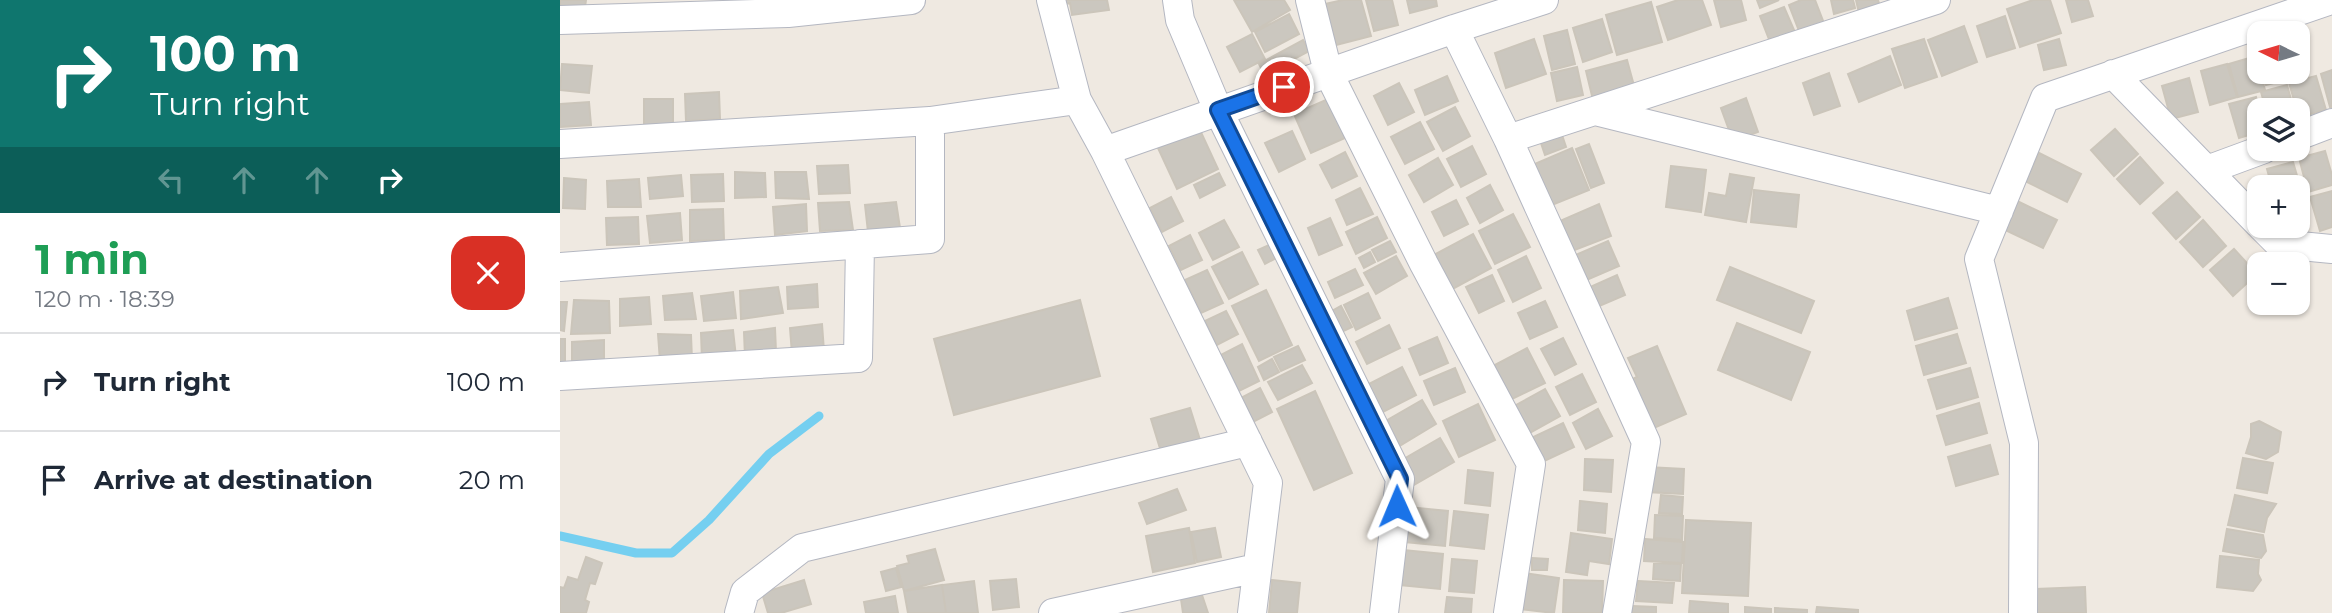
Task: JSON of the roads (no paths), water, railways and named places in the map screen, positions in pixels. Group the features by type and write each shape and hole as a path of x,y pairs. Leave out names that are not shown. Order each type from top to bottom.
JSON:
{"street":[{"path":"560,20 788,13 911,0"},
{"path":"1051,0 1077,100 1105,151 1268,483 1252,613"},
{"path":"1177,0 1180,20 1218,110 1400,479 1384,613"},
{"path":"1310,0 1328,72 1424,264 1531,464 1508,613"},
{"path":"1105,151 1328,72 1544,0"},
{"path":"1508,139 1936,0"},
{"path":"2023,613 2024,443 1979,259 2045,98 2331,0"},
{"path":"1454,29 1508,139 1646,442 1617,613"},
{"path":"2113,74 2247,212"},
{"path":"560,144 930,121 1077,100"},
{"path":"1595,111 1999,211"},
{"path":"560,267 930,239 930,121"},
{"path":"2310,131 2332,123"},
{"path":"2207,170 2247,155"},
{"path":"2273,238 2279,244 2332,248"},
{"path":"560,376 858,358 860,244"},
{"path":"739,613 745,592 802,548 1248,442"},
{"path":"1053,613 1257,568"}],"waterway":[{"path":"560,536 636,553 672,553 709,520 769,454 819,416"}]}
